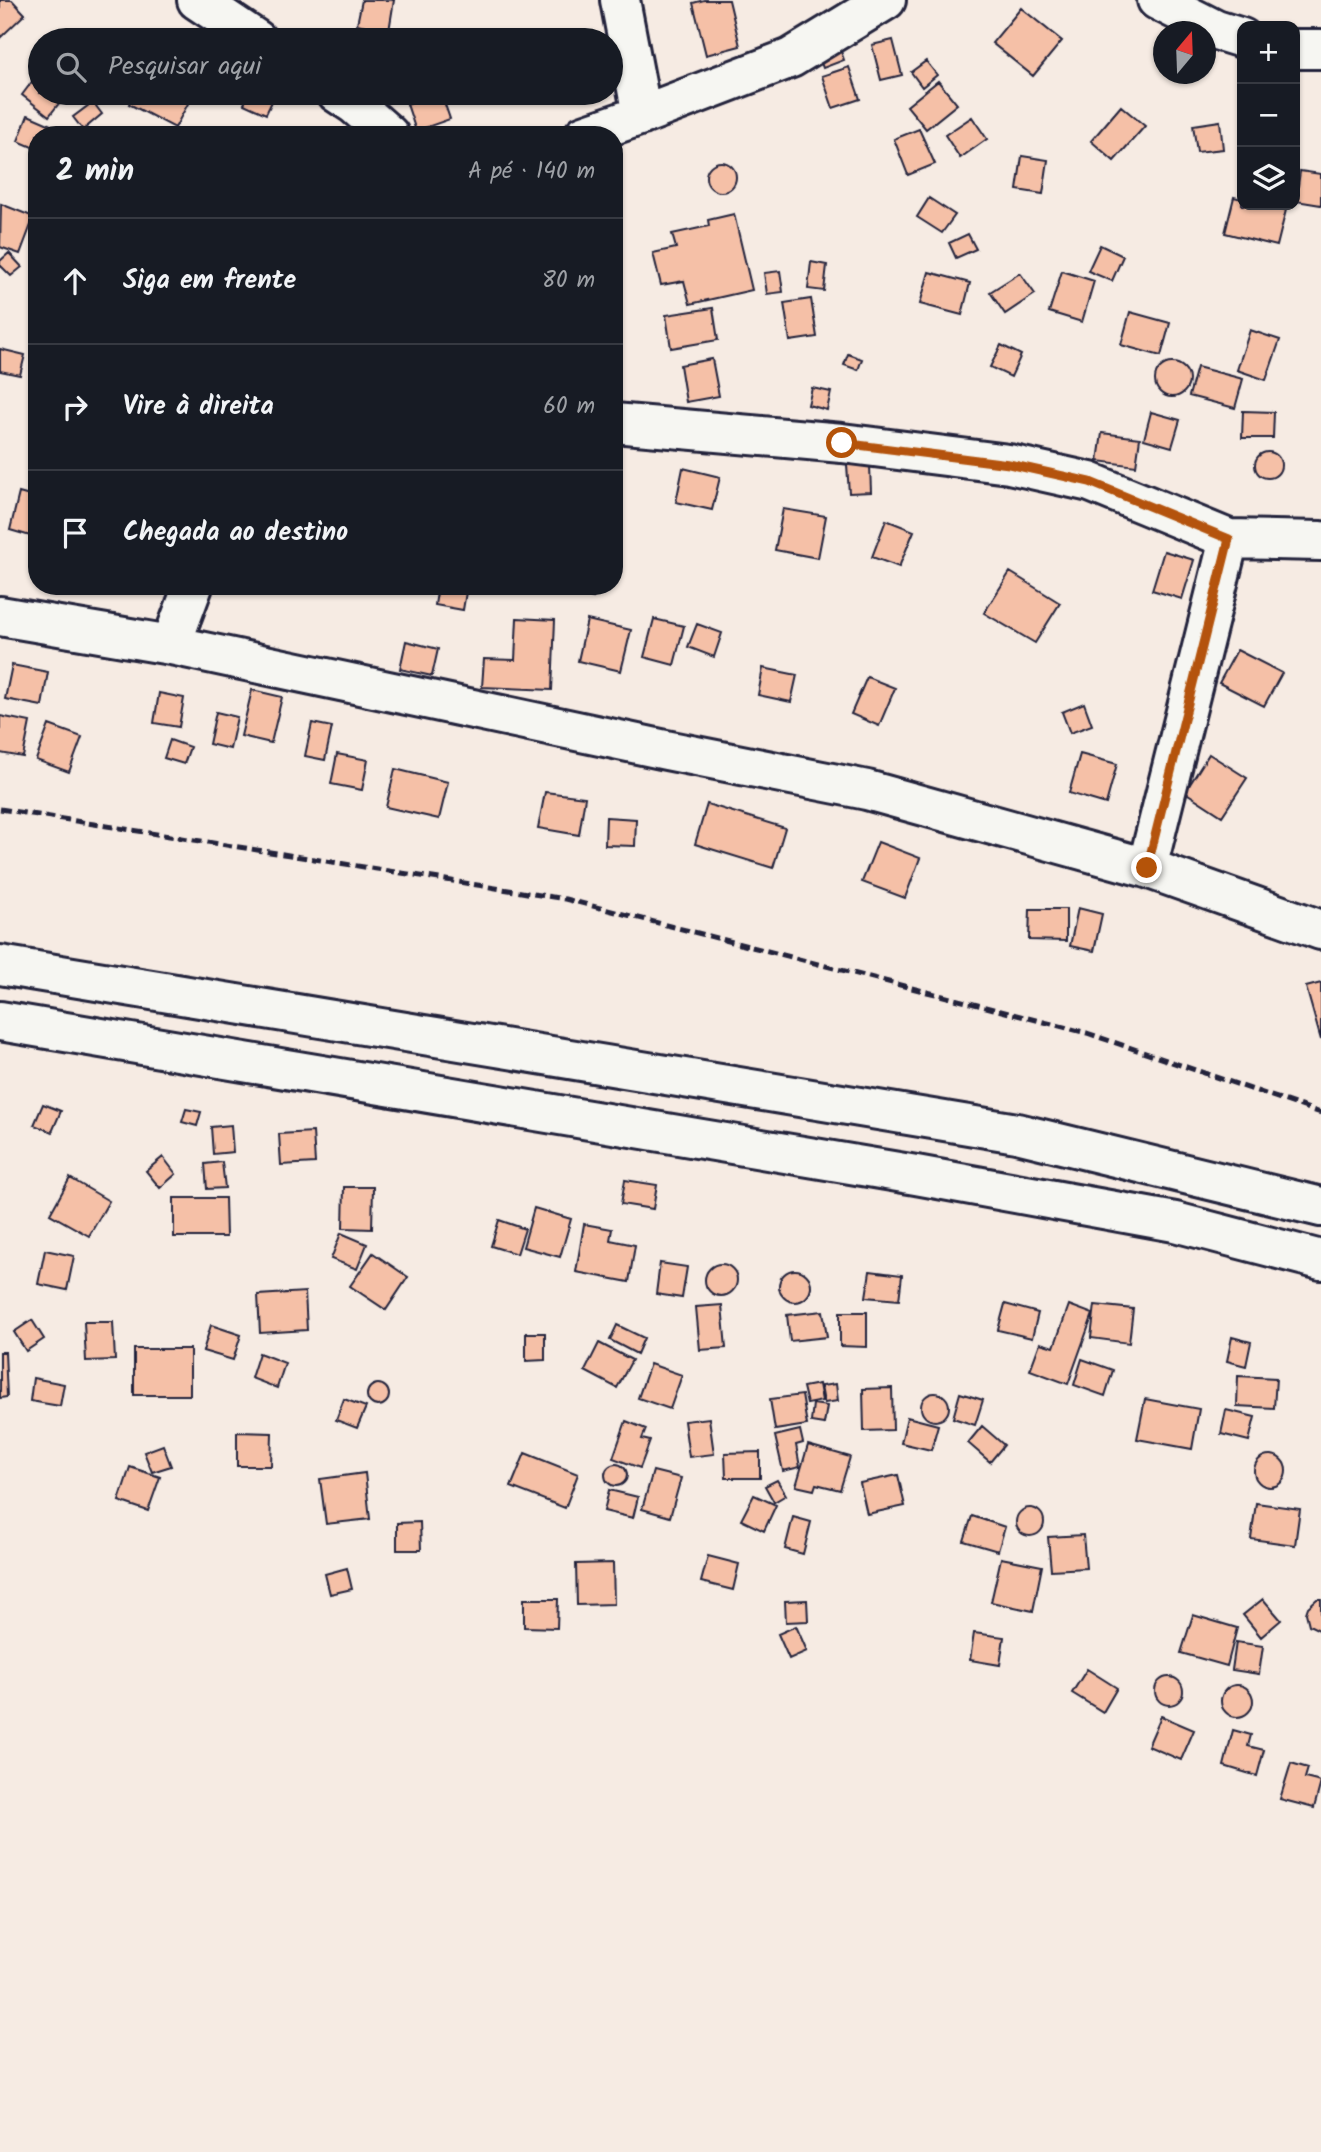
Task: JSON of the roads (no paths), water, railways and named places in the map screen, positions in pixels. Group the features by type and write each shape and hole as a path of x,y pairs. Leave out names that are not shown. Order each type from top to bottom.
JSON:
{"main road":[{"path":"197,0 239,28"},
{"path":"620,0 642,115"},
{"path":"610,126 791,58 886,0"},
{"path":"1157,0 1216,30 1237,36"},
{"path":"1300,49 1321,49"},
{"path":"355,105 379,126"},
{"path":"623,424 842,443 1009,464 1090,482 1229,539 1321,541"},
{"path":"1147,868 1229,539"},
{"path":"170,645 189,595"},
{"path":"0,616 170,645 867,790 1147,868 1321,930"},
{"path":"0,965 1017,1133 1321,1207"},
{"path":"0,1021 943,1180 1175,1222 1321,1259"}],"railway":[{"path":"0,809 565,899 1087,1033 1321,1113"}]}
